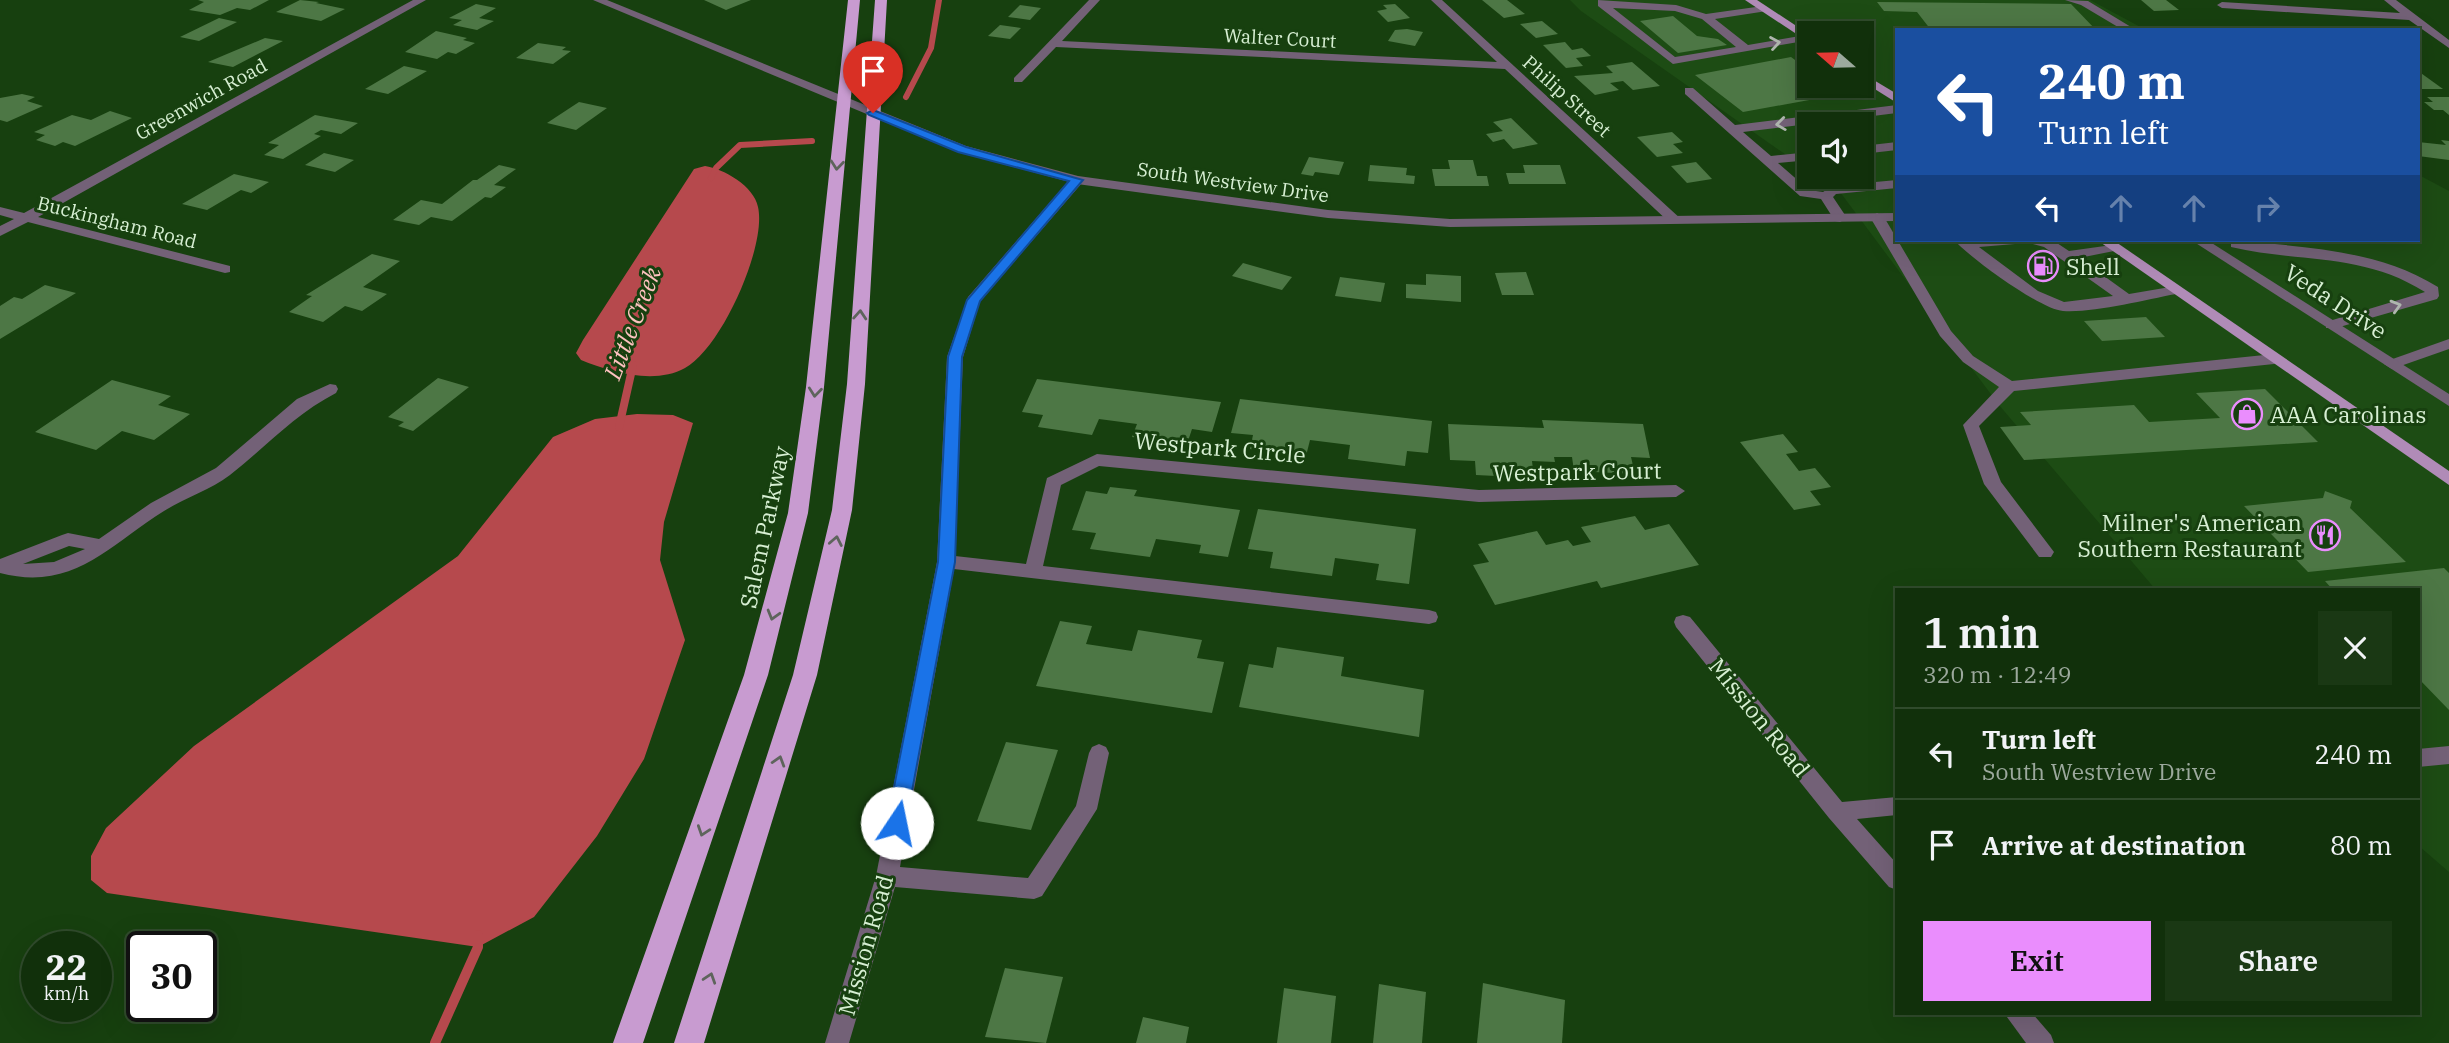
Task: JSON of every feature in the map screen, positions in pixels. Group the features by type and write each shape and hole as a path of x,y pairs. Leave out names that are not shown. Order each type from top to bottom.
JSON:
{"highway":[{"name":"Salem Parkway","path":"628,1043 756,675 798,513 815,387 854,0"},
{"path":"689,1043 805,674 842,510 856,384 881,0"}],"main road":[{"path":"1750,0 1797,32"},
{"path":"1874,84 1895,98"},
{"path":"2109,243 2449,479"}],"street":[{"name":"Greenwich Road","path":"0,232 421,0"},
{"name":"South Westview Drive","path":"598,0 923,134 1014,166 1077,180 1328,214 1450,223 1895,217"},
{"path":"1018,80 1096,0"},
{"name":"Philip Street","path":"1436,0 1675,220"},
{"path":"2070,0 2084,4 2127,28"},
{"path":"2389,0 2409,18 2448,44"},
{"path":"1603,2 1676,8 1706,17 1745,48"},
{"path":"1603,2 1673,61 1797,41"},
{"path":"2221,5 2409,18"},
{"path":"1706,17 1763,9"},
{"name":"Walter Court","path":"1054,44 1505,66"},
{"path":"1689,91 1805,193 1826,196 1840,218"},
{"path":"1735,129 1895,109"},
{"path":"1874,149 1895,146"},
{"path":"1770,160 1797,157"},
{"name":"Mission Road","path":"837,1043 887,876 946,562 955,357 973,300 1077,180"},
{"path":"1826,196 1832,190 1895,184"},
{"name":"Buckingham Road","path":"0,211 225,269"},
{"path":"1877,217 1945,333 1968,359 2009,386 2274,359"},
{"path":"1964,242 2033,294 2062,307 2176,290"},
{"path":"2042,242 2067,256 2126,299"},
{"name":"Veda Drive","path":"2201,242 2449,401"},
{"path":"2235,242 2243,255 2238,265"},
{"path":"2235,242 2371,263 2416,277 2433,290 2432,296 2330,325"},
{"path":"2067,256 2109,243"},
{"path":"2392,364 2449,344"},
{"path":"2009,386 1971,425 1993,484 2045,552"},
{"path":"102,546 68,539 0,566 17,572 64,569 102,546 156,507 222,472 303,403 330,390"},
{"name":"Westpark Circle","path":"1033,572 1053,482 1097,460 1479,496"},
{"name":"Westpark Court","path":"1479,496 1676,491"},
{"path":"946,562 1429,617"},
{"name":"Mission Road","path":"1683,622 1837,812 1895,878"},
{"path":"887,876 1034,888 1086,809 1098,754"},
{"path":"2420,758 2449,755"},
{"path":"1837,812 1895,806"},
{"path":"2017,1015 2042,1043"}],"shaded area":[{"path":"1570,0 2090,0 2142,28 1895,28 1895,242 2420,242 2420,176 2449,191 2449,872 2420,847 2420,588 2154,588 1999,405 1836,189 1874,189 1874,112 1797,112 1797,163 1581,11"}],"water":[{"path":"705,166 729,175 751,192 758,207 759,224 748,270 726,319 713,340 699,357 685,368 660,376 633,375 581,360 576,353 583,340 694,169"},
{"path":"637,414 673,415 693,423 664,522 660,560 685,640 644,759 597,836 534,917 478,947 107,893 91,880 91,856 106,828 194,746 458,556 553,437 595,419"}],"building":[{"path":"198,0 269,0 250,10 237,8 220,15 189,10 204,2"},
{"path":"300,0 345,9 321,21 276,12"},
{"path":"704,0 751,0 726,10"},
{"path":"1482,0 1507,0 1525,14 1504,18"},
{"path":"2141,0 2166,0 2179,10 2154,11"},
{"path":"1877,2 2071,4 2094,28 1929,28 1917,12 1884,11"},
{"path":"476,4 496,8 479,18 494,21 477,30 453,25 462,20 449,18"},
{"path":"1395,4 1410,18 1388,22 1377,11 1387,9 1383,5"},
{"path":"1020,5 1041,8 1030,20 1008,17"},
{"path":"1673,16 1697,36 1718,39 1727,45 1678,53 1640,21"},
{"path":"219,18 237,22 199,41 180,37"},
{"path":"1542,21 1558,34 1536,38 1520,24"},
{"path":"1000,25 1021,28 1010,39 988,36"},
{"path":"1395,30 1423,32 1415,46 1388,41"},
{"path":"436,31 467,38 463,40 475,43 456,54 448,52 437,59 405,52"},
{"path":"265,38 283,41 233,67 208,62"},
{"path":"1565,42 1572,50 1582,48 1591,56 1576,58 1583,66 1566,68 1543,45"},
{"path":"538,43 566,47 562,50 571,51 553,64 516,58"},
{"path":"1791,57 1797,61 1797,98 1820,98 1743,112 1695,75"},
{"path":"1632,62 1660,86 1633,90 1623,81 1610,83 1619,90 1595,95 1574,76 1613,73 1606,66"},
{"path":"404,66 427,71 388,94 365,89"},
{"path":"2420,72 2443,89 2420,89"},
{"path":"22,94 35,97 27,101 43,106 7,122 0,120 0,98"},
{"path":"2427,97 2449,97 2449,115 2443,110 2434,110 2424,102 2433,102"},
{"path":"579,102 607,108 576,130 547,123"},
{"path":"110,111 132,118 75,146 63,142 55,146 36,140 45,135 34,132 72,115 91,120"},
{"path":"315,115 358,123 341,134 321,130 314,134 321,136 283,159 264,155 279,145 268,143"},
{"path":"1511,118 1538,144 1513,149 1504,139 1493,142 1486,134 1503,131 1493,122"},
{"path":"1672,132 1683,142 1673,144 1683,153 1657,157 1637,137"},
{"path":"2441,140 2449,141 2449,160 2420,156 2420,142 2446,145"},
{"path":"324,153 354,160 335,172 305,165"},
{"path":"1309,157 1344,162 1339,175 1315,172 1313,176 1301,174"},
{"path":"1448,160 1473,160 1477,176 1487,176 1489,186 1435,186 1432,169 1450,169"},
{"path":"1696,162 1712,179 1687,183 1671,166"},
{"path":"499,165 516,169 494,185 506,187 491,198 485,197 452,221 431,217 419,225 393,220 421,200 442,204 473,180"},
{"path":"1370,165 1407,168 1406,175 1415,176 1414,184 1368,181"},
{"path":"1523,165 1560,165 1566,184 1509,184 1506,173 1525,173"},
{"path":"234,174 269,182 251,193 241,190 207,210 182,204"},
{"path":"372,254 400,261 363,287 387,294 362,311 345,306 323,322 289,312 312,296 306,295"},
{"path":"1243,263 1292,277 1282,290 1232,276"},
{"path":"1526,272 1534,295 1502,295 1495,273"},
{"path":"1426,274 1461,276 1461,302 1406,298 1406,284 1426,285"},
{"path":"1340,277 1385,283 1381,302 1335,296"},
{"path":"45,285 76,293 0,339 0,306 14,297 22,299"},
{"path":"2146,317 2165,337 2102,341 2084,321"},
{"path":"438,378 469,387 413,431 398,426 404,422 388,417"},
{"path":"1037,379 1221,402 1212,432 1192,429 1187,444 1132,437 1137,424 1099,419 1092,435 1038,427 1043,415 1022,412"},
{"path":"112,380 171,396 158,405 190,414 154,440 122,431 96,450 35,432"},
{"path":"2265,389 2318,442 2024,460 2000,427 2031,425 2020,412 2134,405 2149,422 2220,418 2196,393"},
{"path":"1240,399 1432,421 1428,453 1407,451 1405,466 1348,459 1350,445 1310,440 1306,456 1250,449 1253,435 1231,433"},
{"path":"1542,420 1643,424 1650,458 1631,457 1635,474 1574,471 1572,457 1554,457 1555,462 1532,461 1534,478 1476,475 1475,461 1450,460 1448,424 1544,428"},
{"path":"1783,434 1798,452 1786,454 1799,471 1815,468 1831,487 1810,491 1821,505 1794,510 1740,442"},
{"path":"1110,487 1137,490 1134,496 1240,510 1228,557 1199,553 1201,545 1156,539 1150,557 1090,549 1096,533 1072,530 1086,491 1107,494"},
{"name":"Milner's American Southern Restaurant","path":"2325,491 2352,501 2350,508 2406,562 2308,572 2244,506 2323,498"},
{"path":"1258,509 1416,529 1409,584 1376,580 1379,564 1335,558 1332,576 1270,568 1273,552 1248,549"},
{"path":"1635,516 1645,530 1669,524 1699,565 1601,588 1597,581 1495,605 1473,565 1489,562 1478,544 1537,531 1546,545 1568,540 1573,546 1591,542 1581,527"},
{"path":"2444,568 2449,573 2449,710 2420,680 2420,588 2331,588 2325,581"},
{"path":"1060,621 1092,626 1086,644 1132,651 1138,630 1202,640 1197,658 1224,662 1212,713 1036,686"},
{"path":"1277,647 1344,657 1341,676 1424,690 1419,737 1239,707 1249,664 1273,668"},
{"path":"1006,742 1058,750 1031,830 977,821"},
{"path":"1005,968 1063,977 1046,1043 985,1037"},
{"path":"1483,983 1565,1000 1562,1043 1477,1043"},
{"path":"1379,984 1426,992 1422,1043 1373,1043"},
{"path":"1284,988 1336,996 1331,1043 1277,1043"},
{"path":"1143,1017 1189,1027 1186,1043 1136,1043"}],"waterway":[{"name":"Little Creek","path":"906,97 931,48 939,0"},
{"name":"Little Creek","path":"711,178 716,168 740,145 812,141"},
{"name":"Little Creek","path":"619,427 633,365"},
{"path":"435,1043 478,947 478,935"}],"place":[{"name":"Shell","path":"2043,266"},
{"name":"AAA Carolinas","path":"2247,414"},
{"name":"Milner's American Southern Restaurant","path":"2325,535"}],"route":[{"path":"873,113 962,149 1014,166 1077,180 973,300 955,357 946,562 897,823"}]}
